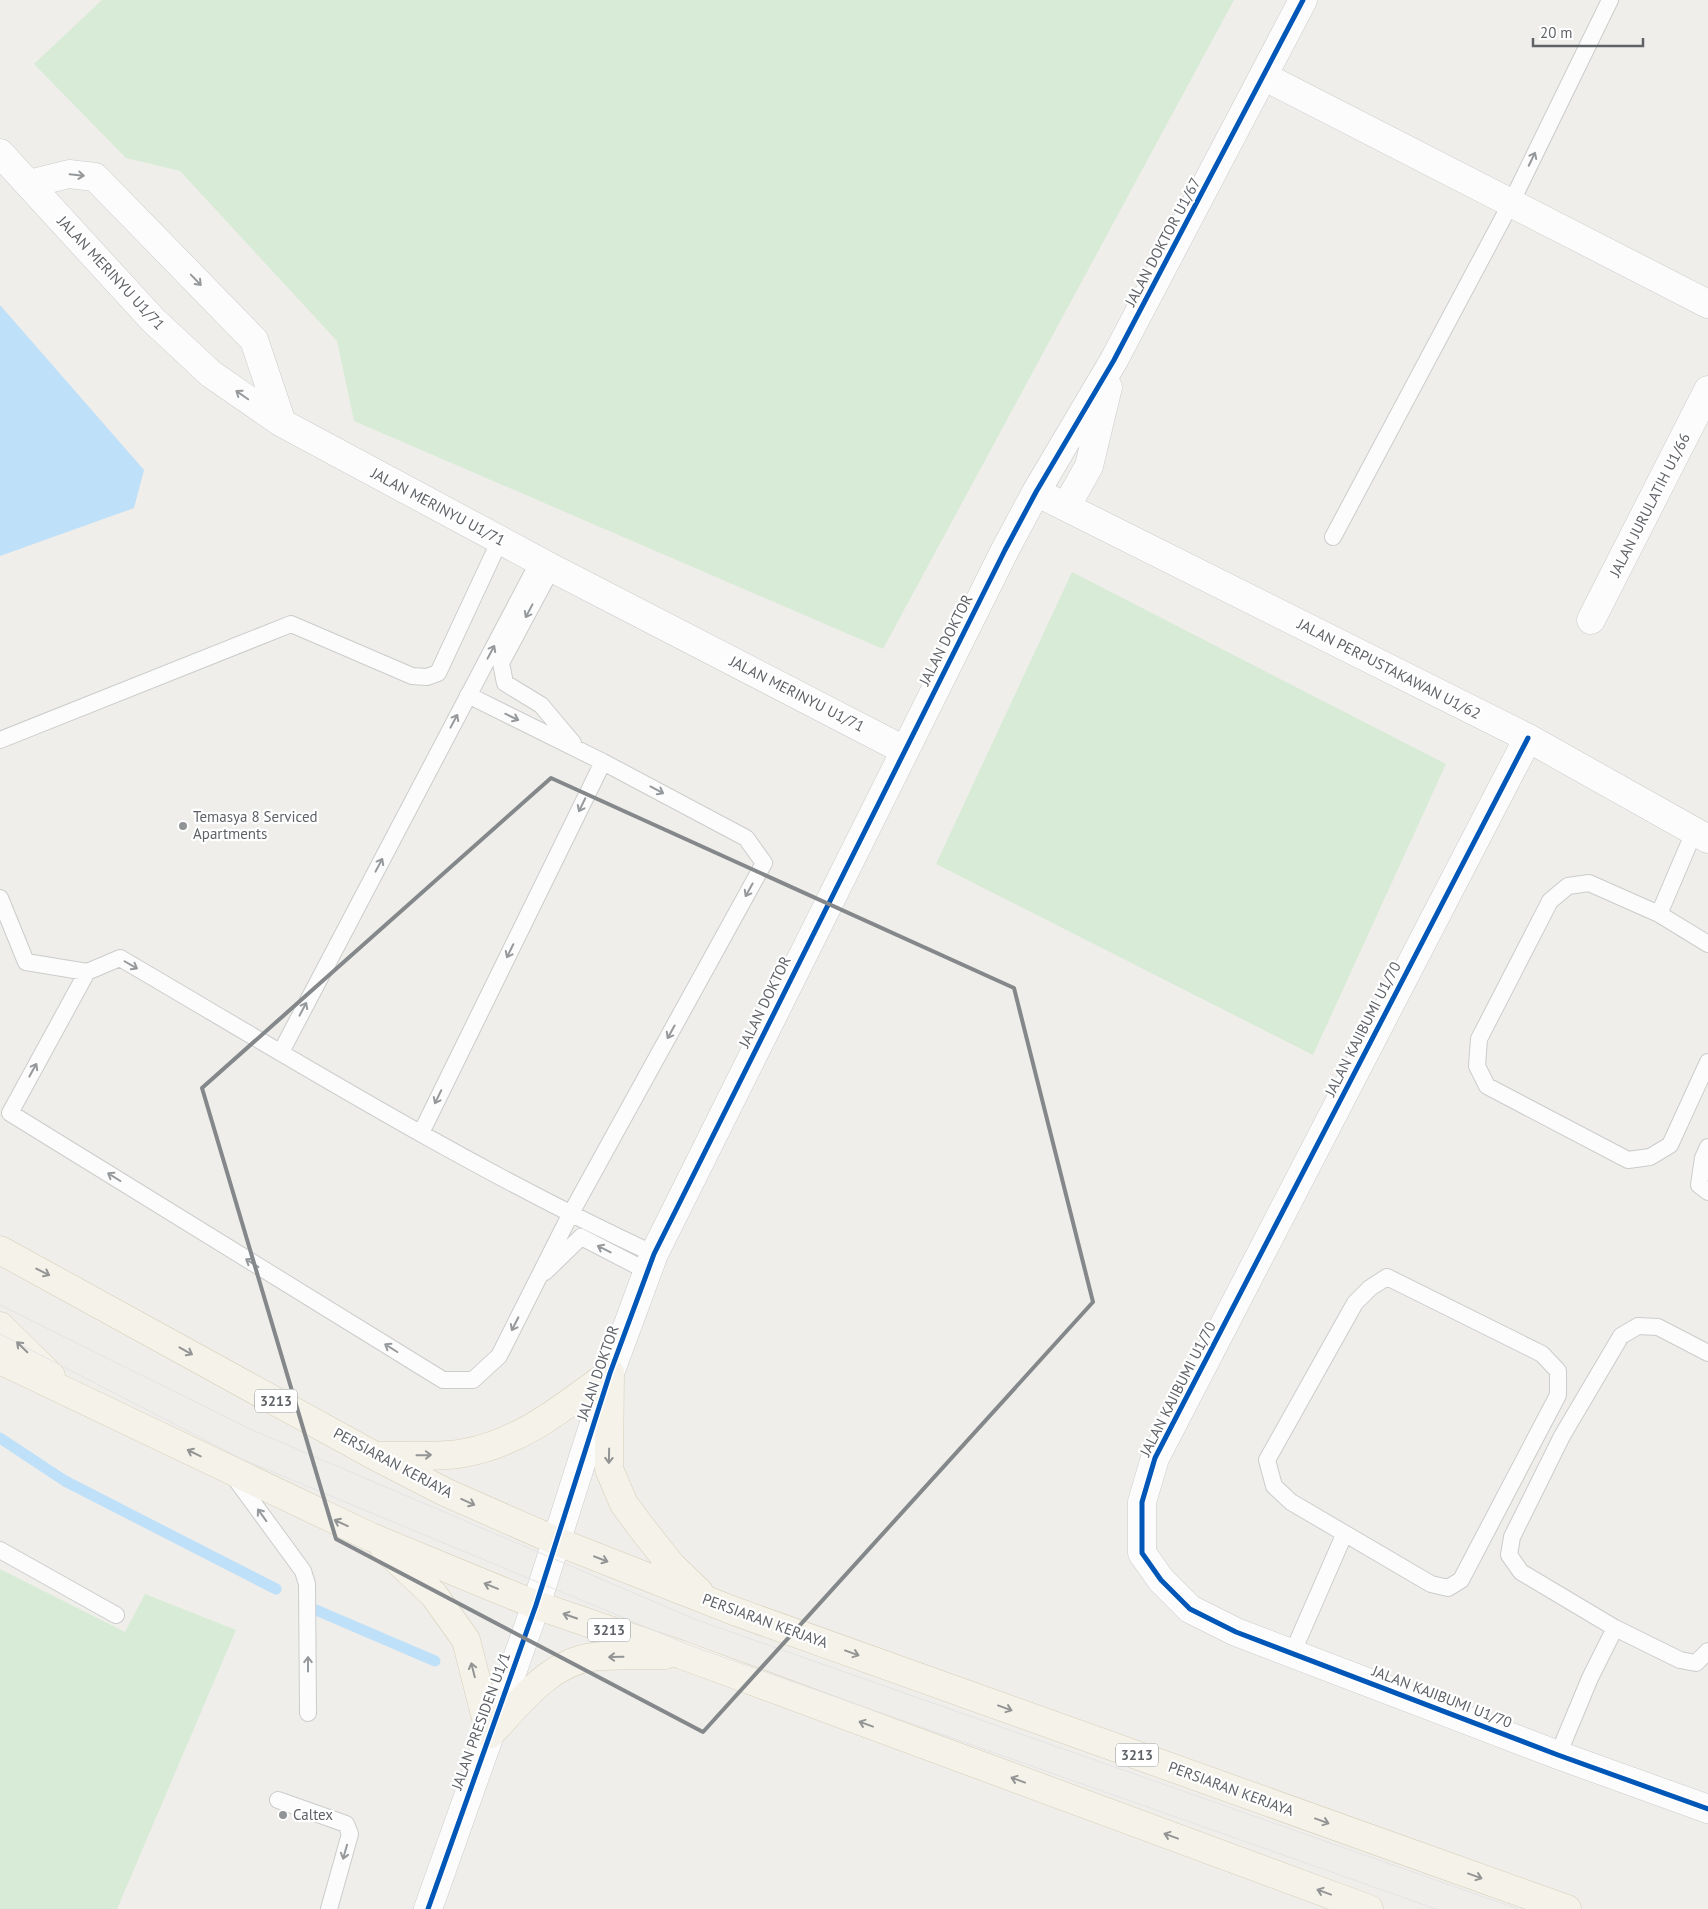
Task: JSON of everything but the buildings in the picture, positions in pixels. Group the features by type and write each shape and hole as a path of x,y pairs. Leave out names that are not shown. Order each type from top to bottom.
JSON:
{"main road":[{"name":"PERSIARAN KERJAYA","path":"0,1250 375,1456 445,1492 556,1541 707,1600 1567,1909"},
{"path":"0,1326 68,1393"},
{"name":"3213","path":"0,1360 371,1537 536,1604 682,1655 1369,1909"},
{"path":"375,1456 463,1454 489,1446 535,1428 610,1373"},
{"path":"610,1373 609,1469 624,1504 641,1527 671,1565 707,1600"},
{"path":"371,1537 434,1596 466,1640 490,1734"},
{"path":"490,1734 539,1683 567,1665 591,1657 682,1655"}],"street":[{"name":"JALAN DOKTOR U1/67","path":"1036,492 1114,360 1265,77 1303,0"},
{"path":"1265,77 1708,304"},
{"name":"JALAN MERINYU U1/71","path":"0,153 153,320 211,374 282,423 545,564 904,750"},
{"path":"29,184 69,174 95,177 254,340 282,423"},
{"name":"JALAN DOKTOR U1/67","path":"1066,507 1089,466 1114,360"},
{"name":"JALAN JURULATIH U1/66","path":"1591,620 1708,390"},
{"path":"1036,492 1066,507"},
{"name":"JALAN DOKTOR","path":"556,1541 610,1373 651,1262 904,750 1036,492"},
{"name":"JALAN PERPUSTAKAWAN U1/62","path":"1066,507 1528,738 1701,835"},
{"name":"JALAN KAJIBUMI U1/70","path":"1528,738 1155,1458 1142,1502 1142,1553 1161,1580 1190,1609 1236,1632 1558,1755 1708,1809"},
{"name":"JALAN PRESIDEN U1/1","path":"428,1909 536,1604 556,1541"}],"lane":[{"path":"1333,537 1511,203 1610,0"},
{"path":"0,740 291,624 412,676 426,677 438,673 500,540"},
{"path":"281,1052 468,695 545,564"},
{"path":"545,564 501,664 505,683 541,705 578,750"},
{"path":"87,972 10,1113 442,1380 473,1380 499,1356 570,1215 764,863 746,838 603,762 468,695"},
{"path":"421,1133 603,762"},
{"path":"1659,914 1701,835"},
{"path":"1708,944 1659,914 1589,883 1568,886 1550,901 1479,1039 1477,1066 1487,1086 1628,1160 1650,1157 1670,1144 1708,1062"},
{"path":"0,898 26,962 87,972 120,958 421,1133 651,1262"},
{"path":"1708,1148 1703,1158 1699,1185 1708,1192"},
{"path":"537,1281 581,1237 651,1262"},
{"path":"1387,1278 1542,1354 1558,1371 1558,1395 1461,1580 1448,1588 1430,1584 1344,1535 1290,1502 1274,1486 1267,1460 1355,1303 1370,1288 1387,1278"},
{"path":"1708,1353 1658,1327 1638,1326 1621,1336 1562,1436 1512,1537 1509,1556 1521,1572 1615,1628 1680,1660 1696,1663 1708,1651"},
{"path":"228,1469 303,1571 307,1584 308,1713"},
{"path":"1292,1654 1344,1535"},
{"path":"0,1550 116,1615"},
{"path":"1558,1755 1590,1678 1615,1628"},
{"path":"278,1800 346,1824 350,1834 329,1909"}],"highlighted area":[{"path":"551,778 1014,988 1093,1302 703,1732 336,1539 202,1088"}],"green space":[{"path":"102,0 1234,0 883,649 354,421 337,341 180,171 126,158 34,64"},
{"path":"1072,572 1446,764 1313,1055 936,864"},
{"path":"0,1569 125,1632 145,1594 236,1630 117,1909 0,1909"}],"water":[{"path":"0,305 144,470 134,508 0,556"}],"waterway":[{"path":"0,1438 65,1481 276,1589"},
{"path":"316,1610 435,1661"}],"tram line":[{"path":"0,1305 250,1429 697,1620 1518,1909"},
{"path":"0,1334 242,1459 689,1645 1436,1909"}],"cycle path":[{"path":"428,1909 536,1605 610,1373 654,1254 1005,550 1036,492 1114,360 1303,0"},
{"path":"1528,738 1155,1458 1142,1502 1142,1553 1161,1580 1190,1609 1236,1632 1558,1755 1708,1809"}],"place":[{"name":"Temasya 8 Serviced Apartments","path":"183,826"},
{"name":"Caltex","path":"283,1815"}]}
